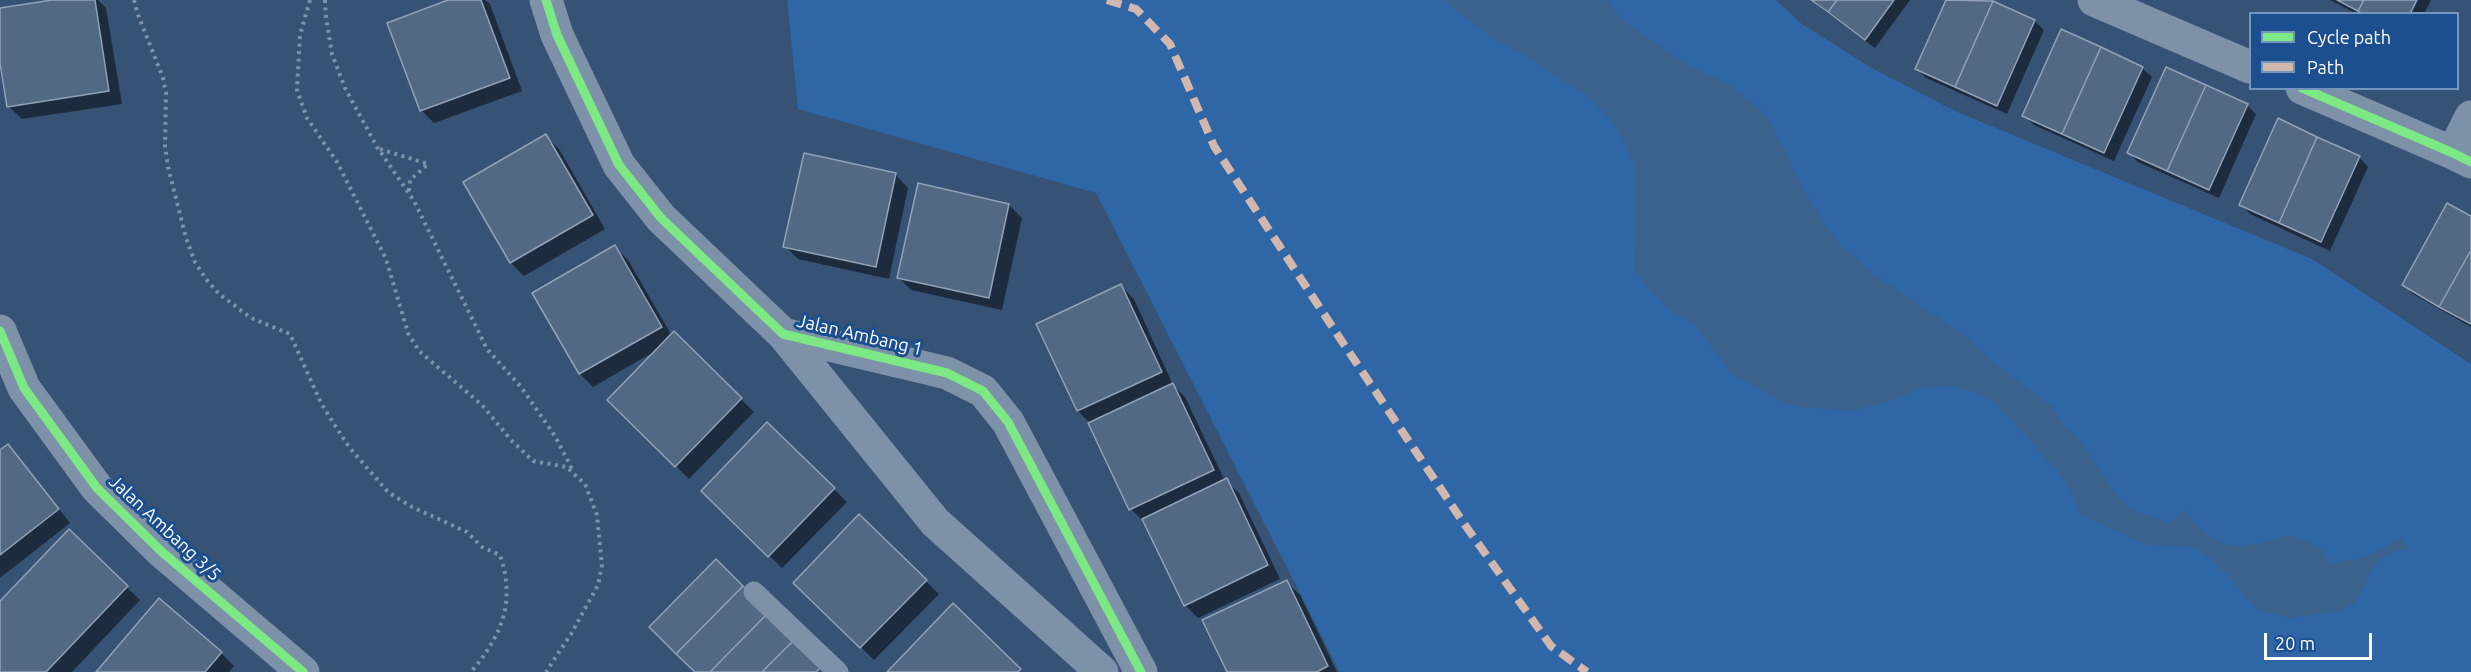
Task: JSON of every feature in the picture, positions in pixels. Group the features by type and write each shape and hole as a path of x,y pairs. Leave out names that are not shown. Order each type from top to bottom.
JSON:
{"street":[{"name":"Jalan Ambang 1","path":"546,0 557,35 619,165 662,218 783,334 935,522 1102,672"},
{"path":"2094,0 2249,67"},
{"path":"2307,90 2462,158 2471,117"},
{"name":"Jalan Ambang 3/5","path":"0,331 12,394 97,488 162,552 303,672"},
{"name":"Jalan Ambang 1","path":"783,334 947,373 983,391 1008,422 1141,672"}],"lane":[{"path":"754,592 838,672"}],"path":[{"path":"134,0 163,78 166,93 165,146 171,183 186,238 195,262 206,279 219,294 250,318 290,334 330,417 349,447 388,492 412,507 467,532 482,547 500,555 506,572 508,597 500,626 488,650 471,672"},
{"path":"310,0 300,35 297,90 307,118 347,180 386,259 406,325 419,351 482,405 511,440 533,461 567,467 585,484 597,515 602,565 598,585 546,672"},
{"path":"325,0 332,54 345,88 379,149 409,192 487,349 521,387 555,436 575,475"},
{"path":"379,149 428,164 410,180 409,192"}],"shaded area":[{"path":"787,0 1776,0 1802,24 1870,67 1955,111 2312,259 2471,364 2471,672 1340,672 1096,193 798,109"},
{"path":"1446,0 1607,0 1622,20 1692,68 1725,82 1755,105 1770,121 1804,190 1826,226 1843,248 1876,276 1965,336 1996,365 2049,404 2065,426 2079,439 2117,495 2130,509 2171,524 2184,510 2210,536 2222,543 2234,546 2289,535 2320,547 2331,564 2369,555 2402,536 2408,550 2396,551 2379,559 2355,603 2340,611 2289,618 2256,609 2233,581 2195,547 2147,545 2082,515 2064,479 2012,420 1992,401 1973,392 1952,386 1921,388 1882,404 1849,411 1801,407 1781,402 1730,372 1695,325 1672,311 1643,283 1635,271 1636,167 1614,123 1588,96 1488,35 1456,11"}],"building":[{"path":"52,0 95,0 109,91 7,107 0,63 0,8"},
{"path":"448,0 481,0 510,78 420,111 387,23"},
{"path":"1811,0 1837,0 1828,12"},
{"path":"1837,0 1894,0 1865,40 1828,12"},
{"path":"1946,0 1993,1 1955,87 1915,69"},
{"path":"2337,0 2364,0 2358,11"},
{"path":"2364,0 2417,0 2411,12 2358,11"},
{"path":"1993,1 2035,20 1997,106 1955,87"},
{"path":"2061,29 2101,47 2062,134 2022,116"},
{"path":"2101,47 2143,67 2104,153 2062,134"},
{"path":"2166,67 2206,85 2167,171 2127,153"},
{"path":"2206,85 2248,104 2209,190 2167,171"},
{"path":"2278,118 2317,137 2279,223 2239,205"},
{"path":"546,134 593,215 510,263 463,182"},
{"path":"2317,137 2360,156 2321,242 2279,223"},
{"path":"804,153 896,173 876,267 783,247"},
{"path":"918,183 1009,204 989,298 897,278"},
{"path":"2447,203 2471,216 2471,250 2439,307 2402,285"},
{"path":"615,245 662,327 579,374 532,293"},
{"path":"2471,250 2471,324 2439,307"},
{"path":"1121,284 1162,372 1077,411 1036,324"},
{"path":"674,331 742,398 675,467 607,400"},
{"path":"1173,383 1214,470 1129,510 1088,423"},
{"path":"767,422 835,488 768,557 701,491"},
{"path":"8,444 59,509 0,555 0,450"},
{"path":"1227,478 1268,565 1184,606 1142,519"},
{"path":"859,514 927,580 860,648 793,583"},
{"path":"69,529 128,586 46,672 0,672 0,601"},
{"path":"716,559 743,586 676,654 649,627"},
{"path":"1287,580 1328,666 1317,672 1227,672 1202,620"},
{"path":"743,586 770,611 710,672 695,672 676,654"},
{"path":"159,598 222,652 205,672 96,672"},
{"path":"953,603 1021,669 1018,672 887,672"},
{"path":"770,611 796,638 762,672 710,672"},
{"path":"796,638 823,665 816,672 762,672"}],"marked path":[{"path":"1107,0 1136,9 1170,44 1214,146 1337,334 1465,525 1551,646 1587,672"}],"cycle path":[{"path":"546,0 557,35 619,165 661,218 783,334 947,373 983,391 1008,422 1141,672"},
{"path":"2307,90 2471,162"},
{"path":"0,331 24,388 97,488 162,552 303,672"}]}
